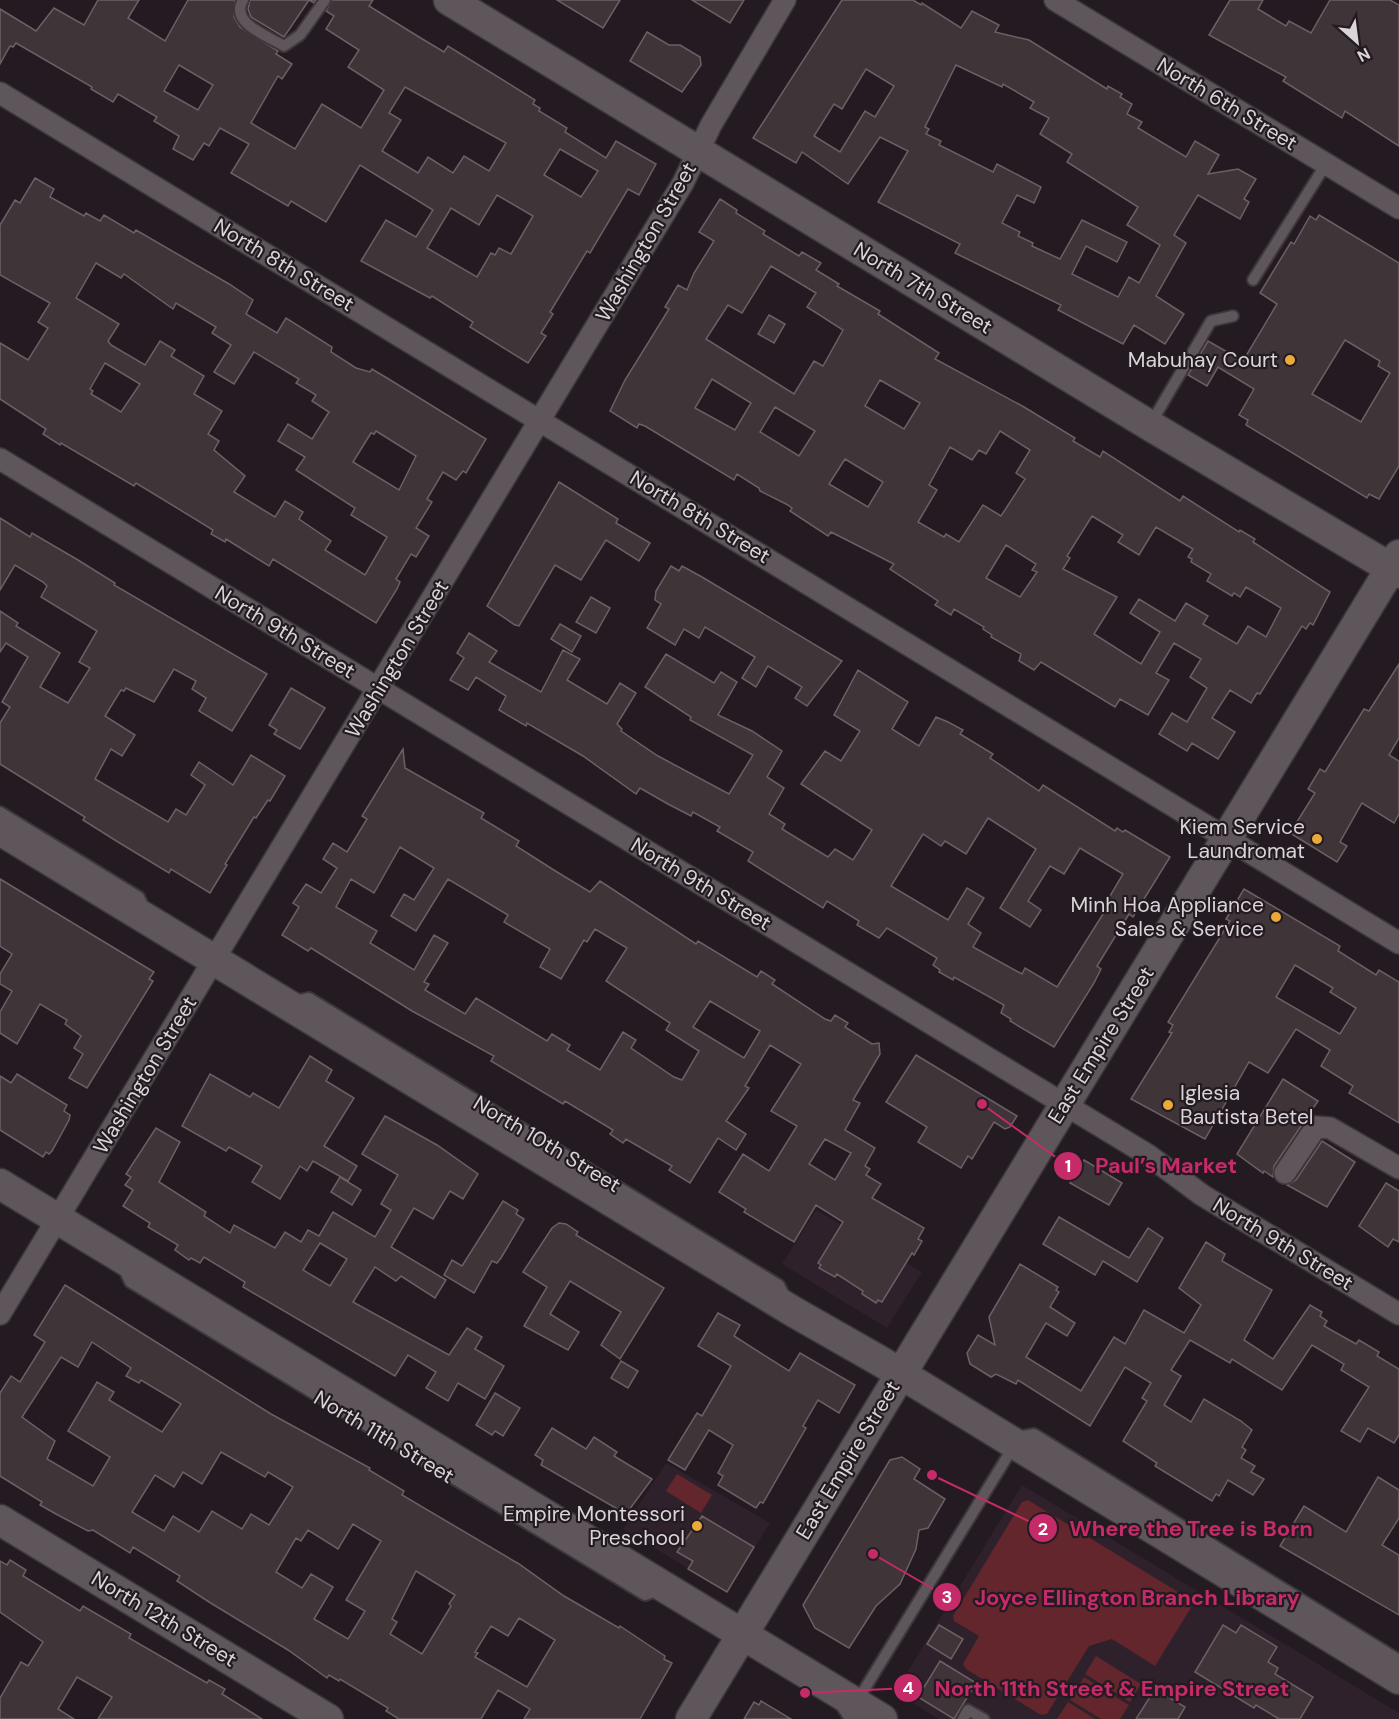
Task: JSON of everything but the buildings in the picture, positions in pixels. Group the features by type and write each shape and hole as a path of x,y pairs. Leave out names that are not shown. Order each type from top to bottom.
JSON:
{"street":[{"name":"North 7th Street","path":"449,0 1149,425 1397,565"},
{"name":"Washington Street","path":"0,1314 541,421 683,183 698,152 785,0"},
{"name":"North 6th Street","path":"1055,0 1399,208"},
{"name":"North 8th Street","path":"0,93 1399,943"},
{"name":"North 9th Street","path":"0,459 1064,1103 1148,1155 1202,1195 1399,1314"},
{"name":"East Empire Street","path":"691,1719 1064,1103 1397,565"},
{"name":"North 10th Street","path":"0,830 1399,1679"},
{"path":"1285,1173 1316,1127 1330,1128 1399,1168"},
{"name":"North 11th Street","path":"0,1184 743,1634 846,1704 882,1719"},
{"name":"North 12th Street","path":"0,1520 328,1719"}],"lane":[{"path":"243,0 240,6 240,16 245,23 284,46 300,35 325,0"},
{"path":"1253,280 1326,164"},
{"path":"1149,425 1210,321 1233,316"},
{"path":"0,812 139,897 150,921"},
{"path":"846,1704 1015,1444 1023,1436 1034,1434 1399,1660"},
{"path":"963,1719 968,1710 984,1719"}],"shaded area":[{"path":"816,1210 922,1272 887,1328 782,1264"},
{"name":"Empire Montessori Preschool","path":"666,1463 770,1523 727,1592 623,1529"},
{"path":"677,1474 712,1495 701,1513 666,1491"},
{"path":"1022,1485 1399,1713 1399,1719 938,1719 895,1692"},
{"path":"1028,1500 1191,1600 1192,1606 1155,1666 1112,1639 1089,1646 1047,1714 1041,1715 966,1669 963,1664 979,1636 954,1621 953,1616 1022,1502"},
{"path":"1096,1656 1141,1684 1130,1702 1085,1674"},
{"path":"1084,1677 1129,1705 1120,1719 1101,1719 1070,1700"},
{"path":"1068,1702 1095,1719 1057,1719"}],"place":[{"name":"Mabuhay Court","path":"1290,360"},
{"name":"Kiem Service Laundromat","path":"1317,839"},
{"name":"Minh Hoa Appliance Sales & Service","path":"1276,917"},
{"name":"Paul’s Market","path":"982,1104"},
{"name":"Iglesia Bautista Betel","path":"1168,1105"},
{"name":"Where the Tree is Born","path":"932,1475"},
{"name":"Empire Montessori Preschool","path":"697,1526"},
{"name":"Joyce Ellington Branch Library","path":"873,1554"},
{"name":"North 11th Street & Empire Street","path":"805,1693"}]}
